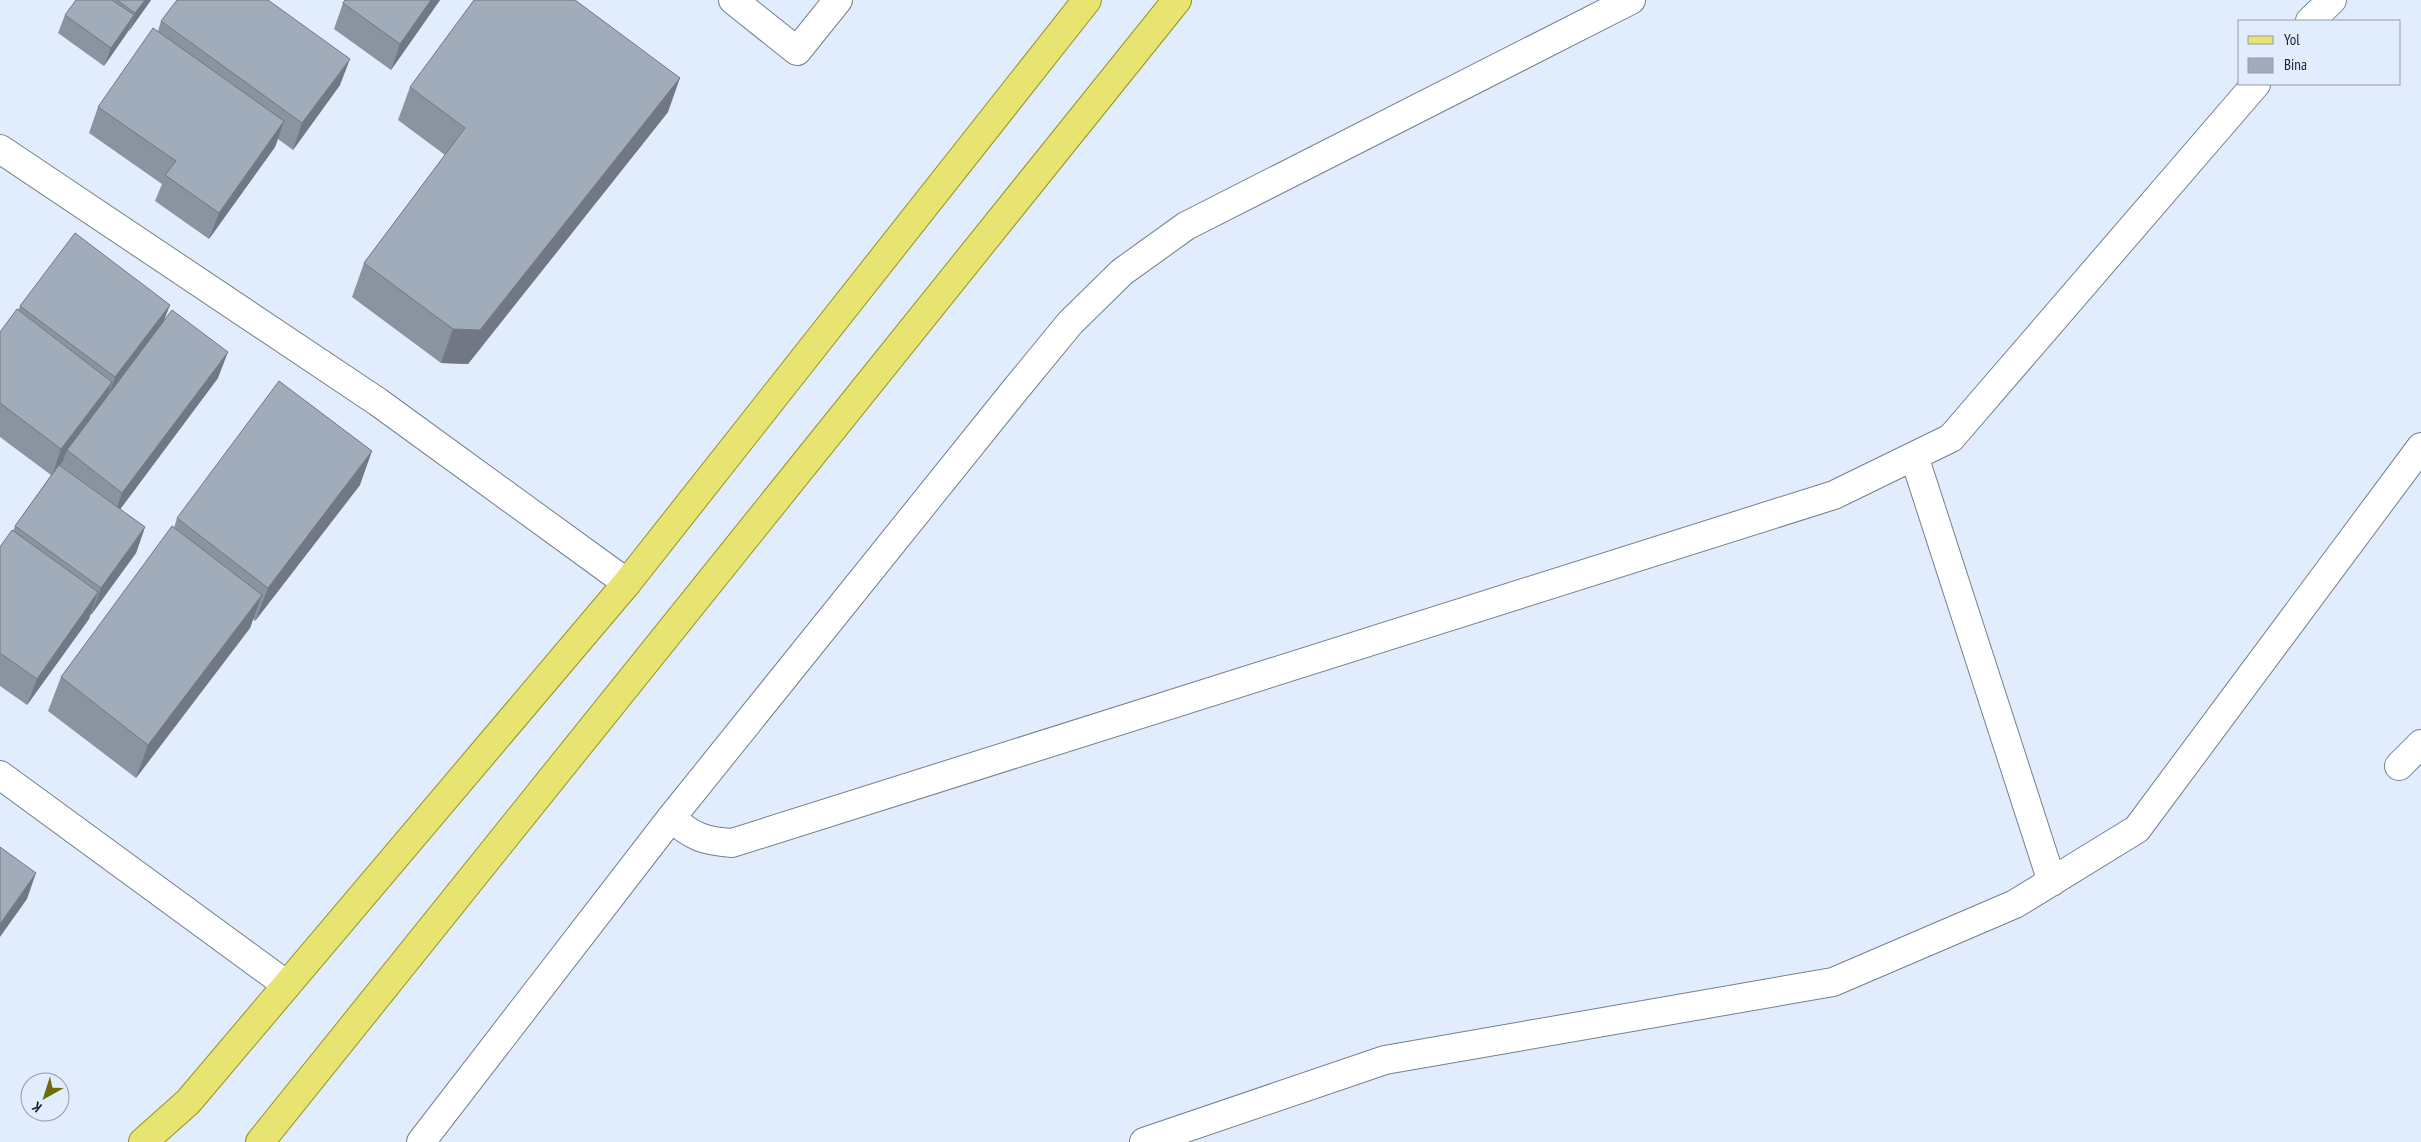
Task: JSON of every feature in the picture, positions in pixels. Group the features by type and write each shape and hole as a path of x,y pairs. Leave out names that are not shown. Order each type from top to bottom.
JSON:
{"main road":[{"path":"142,1142 188,1102 627,582 1087,0"},
{"path":"260,1142 1177,0"}],"street":[{"path":"733,0 797,51 838,0"},
{"path":"421,1142 671,818 1070,323 1122,272 1186,226 1631,0"},
{"path":"2311,20 2332,0"},
{"path":"671,818 688,832 708,841 732,842 1834,495 1951,438 2255,85"},
{"path":"0,149 378,402 627,582"},
{"path":"1144,1142 1384,1060 1833,982 2015,904 2137,829 2421,447"},
{"path":"1914,456 2052,882"},
{"path":"2399,766 2421,744"},
{"path":"0,775 286,985"}],"building":[{"path":"76,0 112,0 134,15 111,48 65,15"},
{"path":"117,0 145,0 135,13"},
{"path":"177,0 268,0 350,59 302,123 161,21"},
{"path":"345,0 431,0 400,44 343,3"},
{"path":"474,0 575,0 680,78 480,330 453,329 364,263 465,128 410,87"},
{"path":"153,28 284,121 219,213 165,175 176,161 98,107"},
{"path":"75,233 170,305 115,377 20,306"},
{"path":"17,309 112,382 61,449 0,403 0,332"},
{"path":"172,310 228,352 122,493 67,450"},
{"path":"279,381 372,451 268,588 177,518"},
{"path":"59,465 145,527 101,588 15,526"},
{"path":"172,526 262,595 148,745 61,677"},
{"path":"12,530 98,592 37,679 0,653 0,547"},
{"path":"0,847 36,873 0,924"}]}
